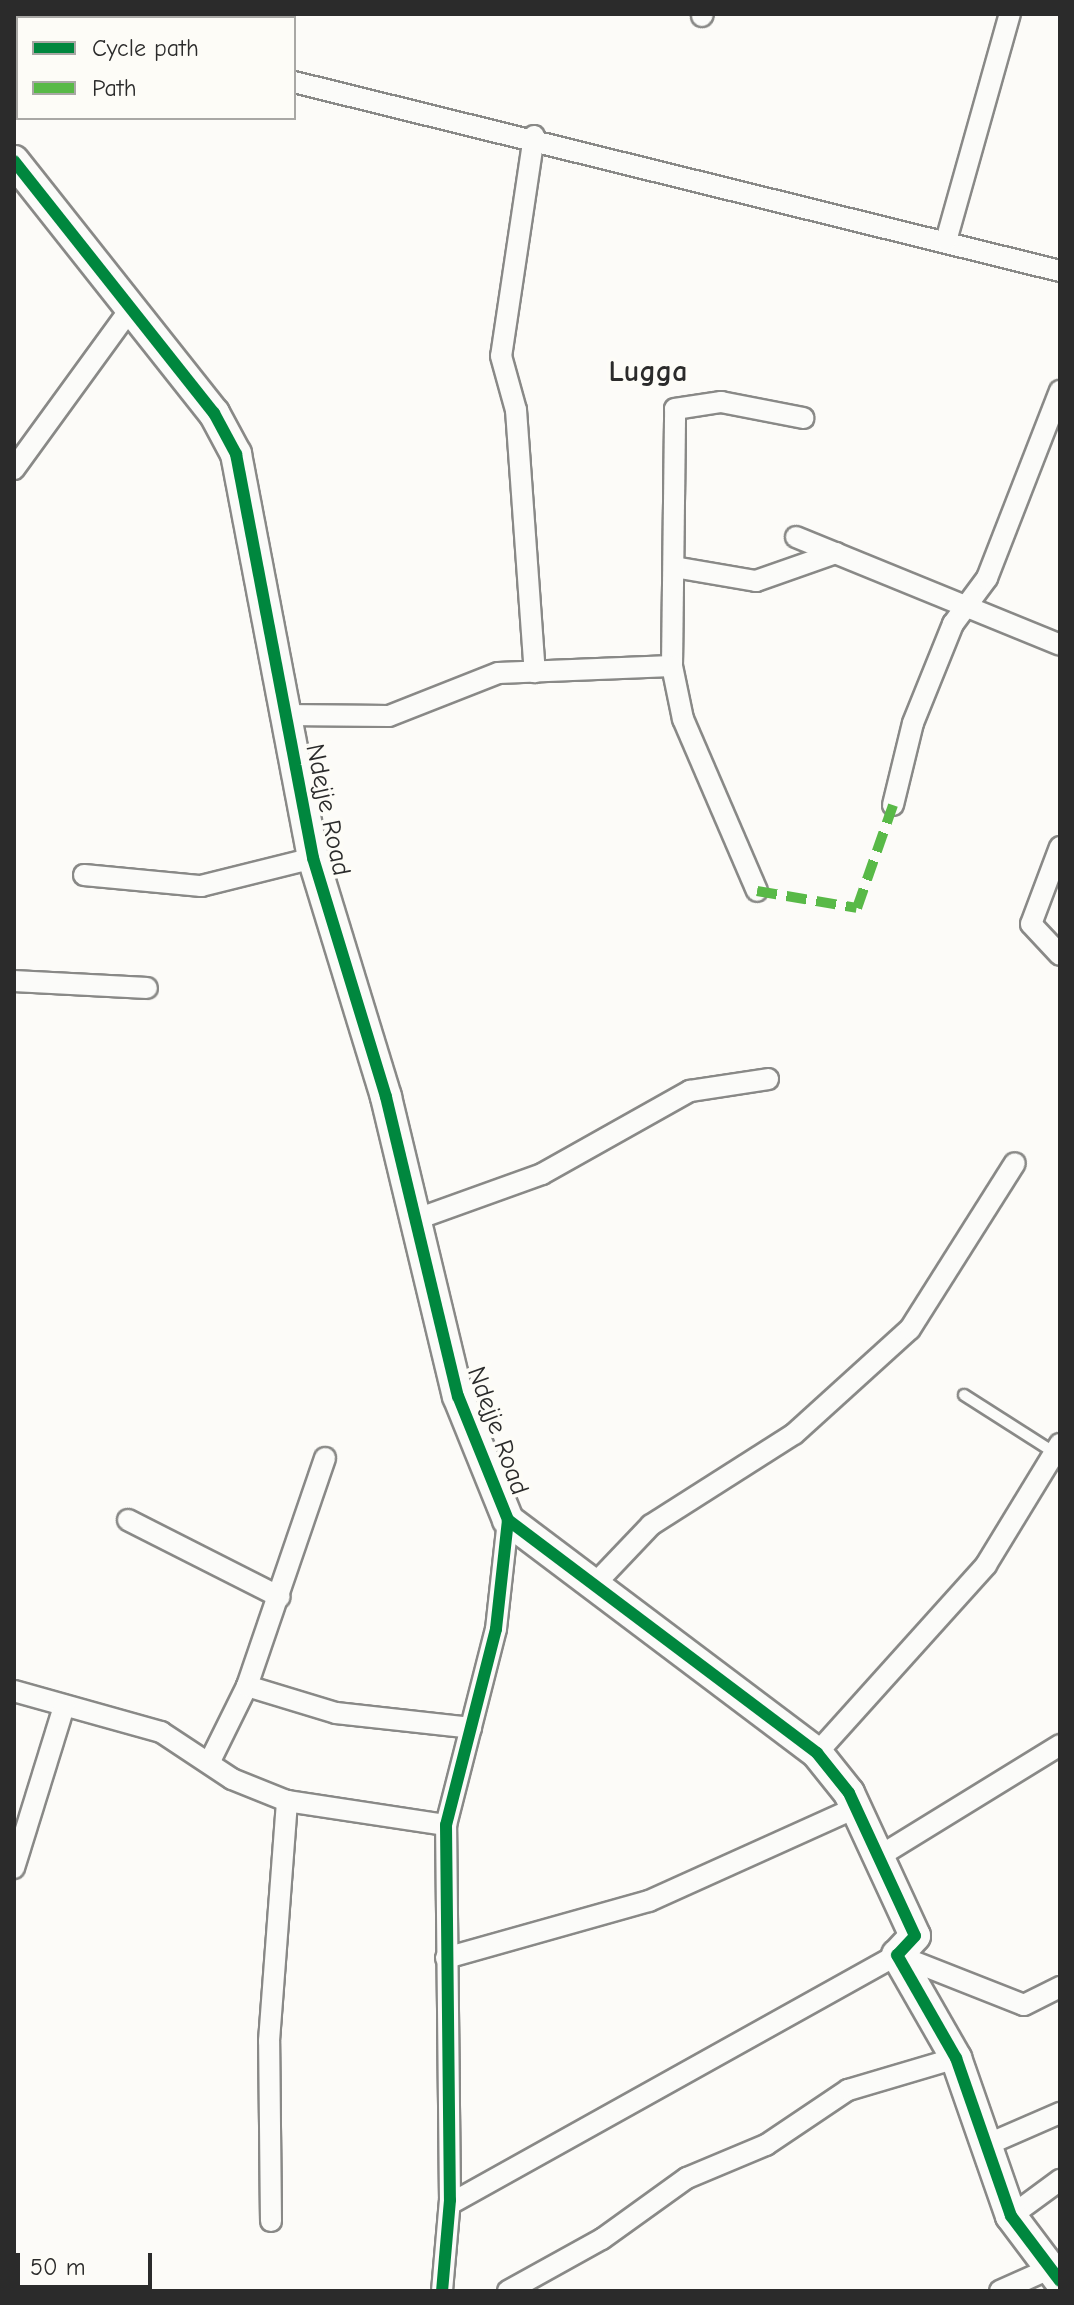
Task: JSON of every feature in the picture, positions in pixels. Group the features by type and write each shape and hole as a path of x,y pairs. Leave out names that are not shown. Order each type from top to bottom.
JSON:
{"street":[{"path":"946,241 1010,14"},
{"path":"296,82 534,136 1060,271"},
{"path":"534,136 501,356 516,410 535,672"},
{"name":"Ndejje Road","path":"14,161 214,413 236,454 313,858 417,1219 458,1396 508,1520"},
{"path":"14,469 131,308"},
{"path":"893,805 913,723 953,624 970,608 1024,492 1060,391"},
{"path":"757,891 683,719 672,666 675,409 721,402 803,418"},
{"path":"796,537 1060,645"},
{"path":"674,567 756,581 836,553"},
{"path":"284,715 389,716 491,674 672,666"},
{"path":"1060,847 1031,924 1060,955"},
{"path":"84,875 201,886 313,858"},
{"path":"14,981 147,988"},
{"path":"417,1219 542,1174 690,1091 768,1079"},
{"path":"593,1586 651,1525 794,1434 910,1329 1015,1163"},
{"path":"817,1753 986,1565 1057,1448"},
{"path":"209,1763 247,1686 280,1597 325,1458"},
{"path":"128,1520 280,1597"},
{"path":"450,2204 897,1955 915,1936 883,1854 857,1807 817,1753 508,1520"},
{"path":"442,2291 450,2204 446,1825 506,1577 508,1520"},
{"path":"247,1686 336,1713 471,1728"},
{"path":"14,1691 161,1732 209,1763 287,1801 446,1825"},
{"path":"14,1868 64,1706"},
{"path":"883,1854 1060,1745"},
{"path":"271,2221 269,2041 287,1801"},
{"path":"446,1958 649,1901 857,1807"},
{"path":"897,1955 1024,2005 1060,1987"},
{"path":"897,1955 956,2058 984,2146 1011,2216 1053,2275 1000,2291"},
{"path":"508,2291 602,2239 687,2178 766,2145 848,2090 956,2058"},
{"path":"984,2146 1060,2113"},
{"path":"1011,2216 1060,2180"}],"lane":[{"path":"964,1395 1057,1448"}],"marked path":[{"path":"757,891 857,908 893,805"}],"cycle path":[{"path":"14,161 214,413 236,454 313,858 386,1097 458,1396 508,1520 496,1629 446,1825 450,2200 442,2291"},
{"path":"508,1520 817,1753 849,1793 915,1936 897,1955 956,2058 1011,2216 1060,2281"}],"district":[{"name":"Lugga","path":"648,372"}]}
